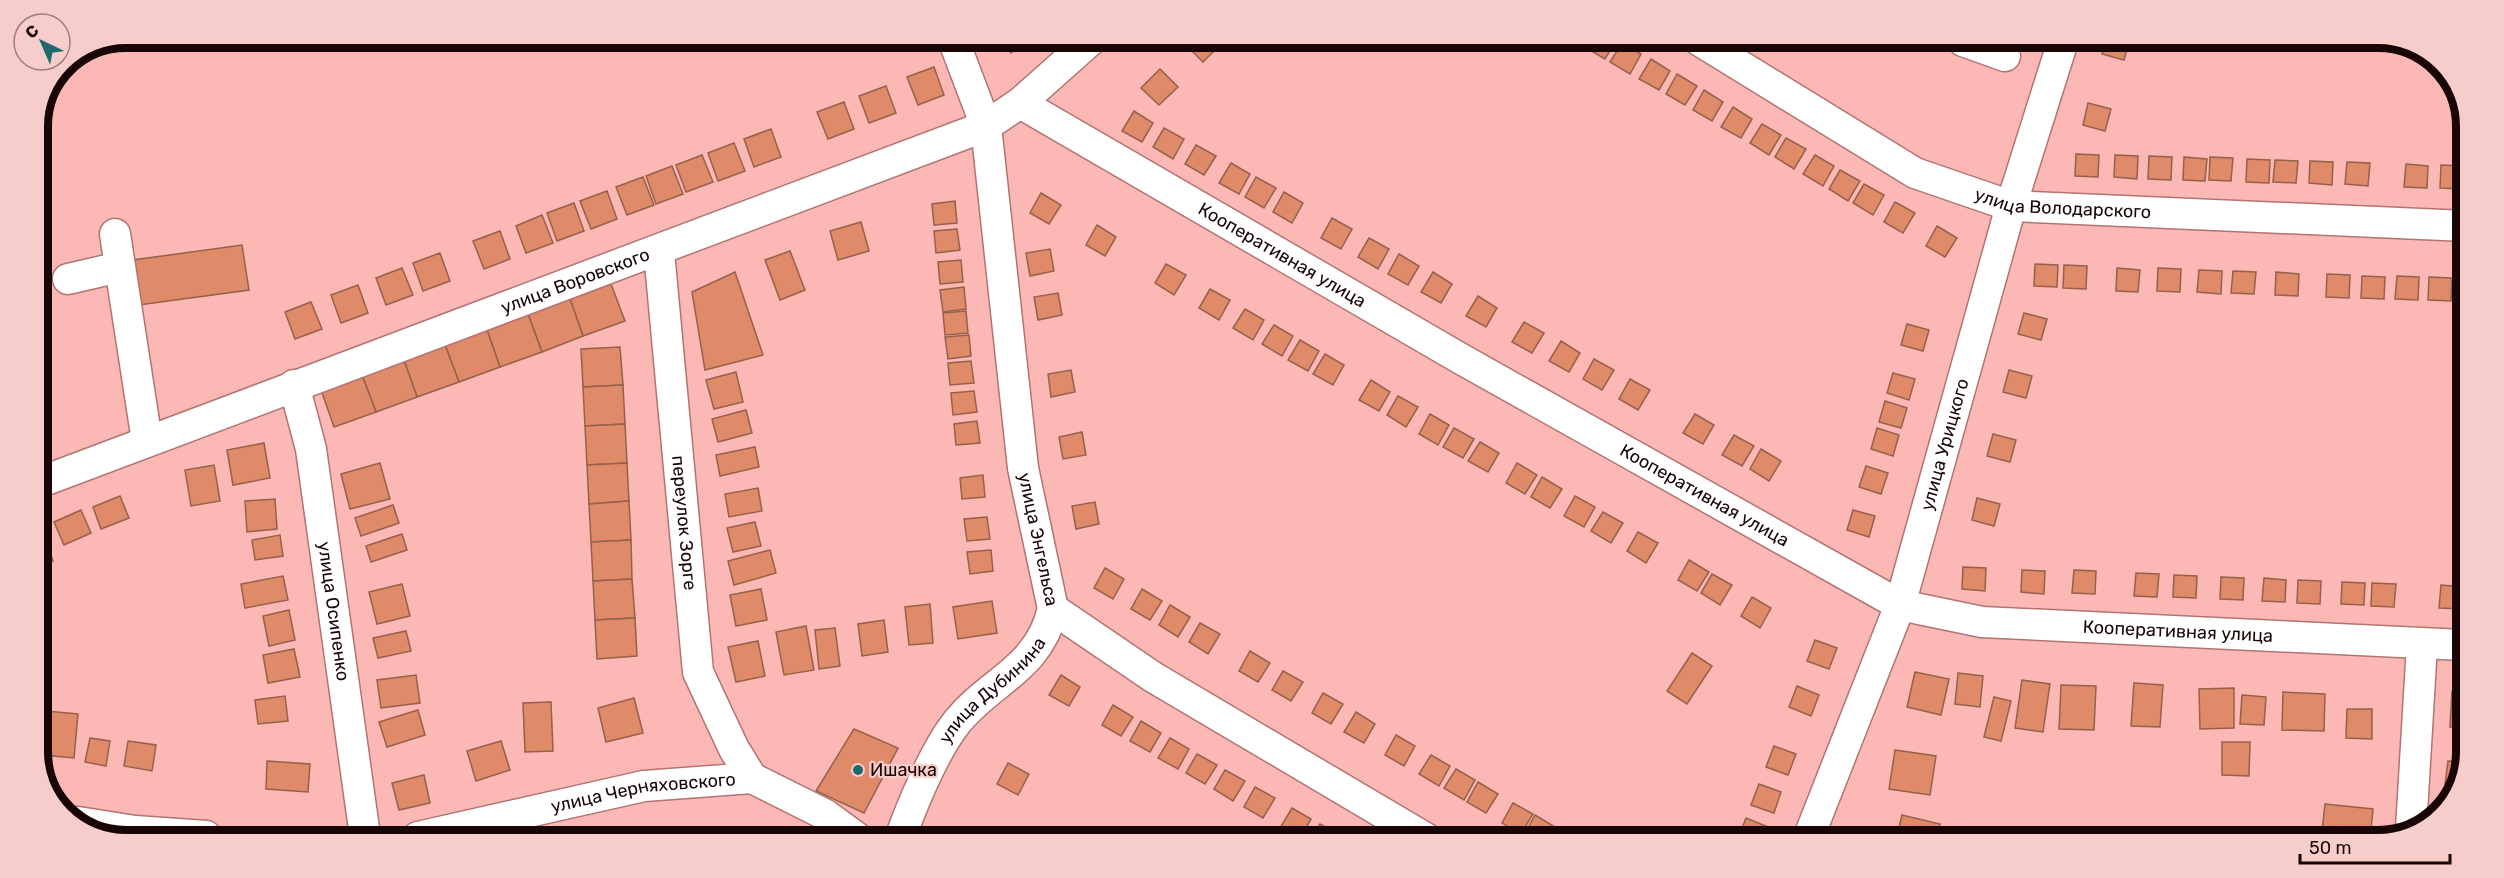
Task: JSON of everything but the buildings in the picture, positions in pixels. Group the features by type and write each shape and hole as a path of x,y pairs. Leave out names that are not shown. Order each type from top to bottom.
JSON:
{"street":[{"name":"улица Энгельса","path":"956,48 986,126 1023,468 1053,609 1153,677 1412,830"},
{"name":"улица Воровского","path":"48,479 294,385 658,252 986,126 1020,103 1082,48"},
{"name":"улица Володарского","path":"1711,48 1915,173 2011,206 2456,226"},
{"path":"1983,48 2005,56"},
{"name":"улица Урицкого","path":"1812,830 1900,605 2011,206 2061,48"},
{"name":"Кооперативная улица","path":"1020,103 1463,360 1900,605 1982,622 2456,645"},
{"path":"115,234 147,441"},
{"name":"переулок Зорге","path":"658,252 698,672 734,749 752,778"},
{"path":"68,279 120,267"},
{"name":"улица Осипенко","path":"294,385 311,448 364,830"},
{"name":"улица Дубинина","path":"903,830 925,778 957,723 1035,651 1048,630 1053,609"},
{"path":"2411,822 2422,645"},
{"name":"улица Черняховского","path":"449,830 644,786 752,778 826,815 846,830"}],"place":[{"name":"Ишачка","path":"858,770"}]}
